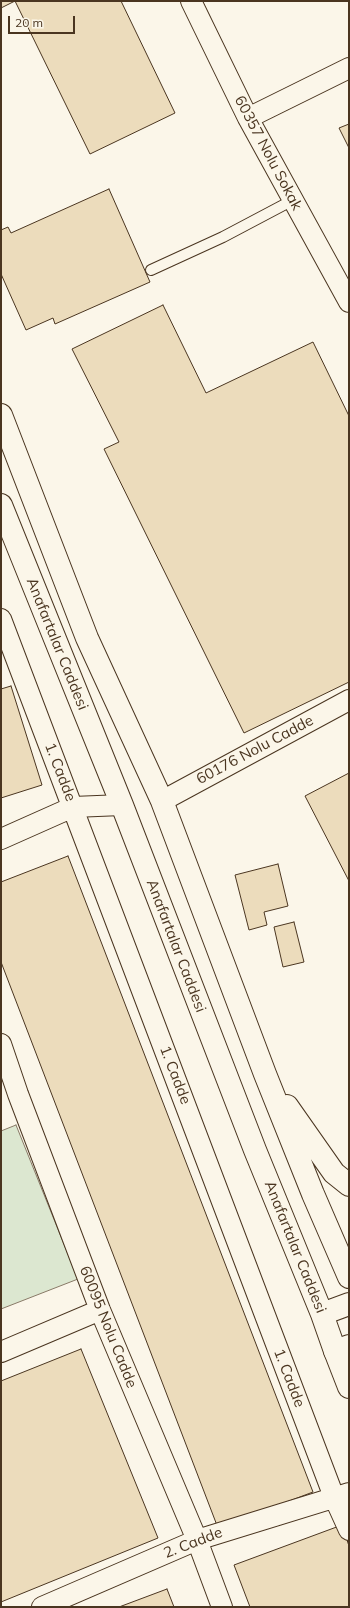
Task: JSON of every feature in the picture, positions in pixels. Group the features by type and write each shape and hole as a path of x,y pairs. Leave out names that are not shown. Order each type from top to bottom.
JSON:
{"main road":[{"name":"Anafartalar Caddesi","path":"1,415 87,638 162,801 313,1194 349,1277"},
{"name":"Anafartalar Caddesi","path":"1,505 122,806 255,1150 322,1314 342,1349 349,1387"},
{"path":"266,1074 334,1173 349,1185"},
{"path":"322,1314 349,1304"}],"street":[{"name":"60357 Nolu Sokak","path":"191,1 248,118 349,302"},
{"path":"248,118 349,68"},
{"name":"1. Cadde","path":"1,619 342,1495 349,1530"},
{"name":"60176 Nolu Cadde","path":"162,801 349,700"},
{"path":"1,840 73,807 122,806"},
{"name":"60095 Nolu Cadde","path":"1,1044 18,1094 100,1310 197,1540 222,1607"},
{"path":"1,1352 100,1310"},
{"name":"2. Cadde","path":"42,1607 197,1540 342,1495"}],"lane":[{"path":"151,270 223,237 293,200"}],"green space":[{"path":"16,1125 78,1279 1,1309 1,1131"}],"building":[{"path":"1,1 15,1 1,8"},
{"path":"15,1 121,1 175,113 90,154"},
{"path":"349,124 349,148 339,128"},
{"path":"109,189 150,282 55,324 53,318 26,330 1,274 1,230 8,227 11,233"},
{"path":"163,305 206,393 313,342 349,416 349,682 244,733 104,449 119,442 72,349"},
{"path":"11,686 42,785 1,798 1,689"},
{"path":"349,773 349,881 305,796"},
{"path":"68,856 313,1492 218,1528 1,962 1,882"},
{"path":"278,864 288,906 264,912 267,925 249,930 235,875"},
{"path":"294,922 304,962 283,967 274,927"},
{"path":"81,1349 158,1538 1,1602 1,1381"},
{"path":"342,1525 349,1546 349,1607 250,1607 234,1565"},
{"path":"167,1589 174,1607 119,1607"}]}
